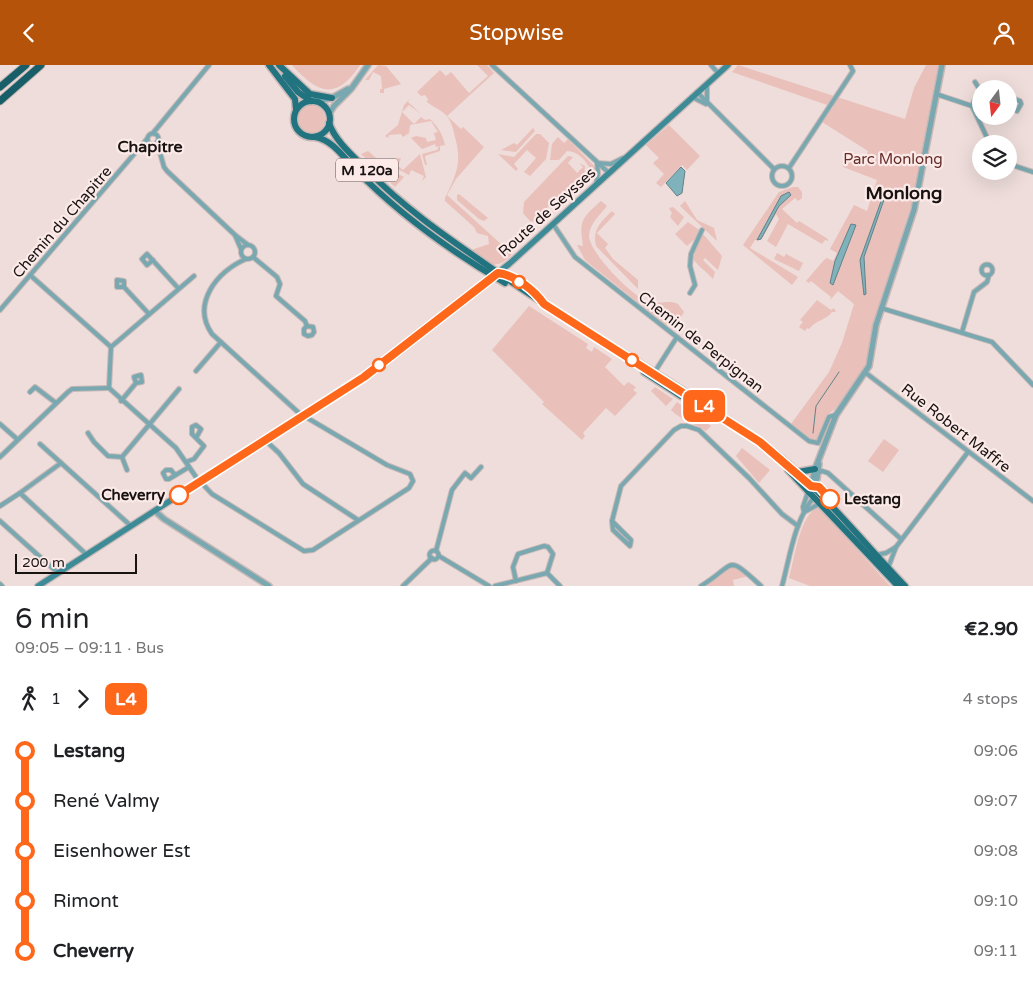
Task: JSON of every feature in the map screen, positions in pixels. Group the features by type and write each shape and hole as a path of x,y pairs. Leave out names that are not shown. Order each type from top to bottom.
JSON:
{"highway":[{"path":"0,101 41,65"},
{"path":"0,87 23,67"}],"main road":[{"path":"269,65 295,99 296,109 294,116 296,127 304,135 315,137 324,132 329,123 329,114 323,105 298,92 278,65"},
{"path":"278,65 310,94 332,98"},
{"name":"Route de Seysses","path":"38,586 364,377 496,275 728,65"},
{"path":"296,109 302,103 313,101"},
{"name":"M 120a","path":"329,123 352,155 398,200 496,275"},
{"name":"M 120a","path":"315,137 331,144 362,177 400,209 496,275"},
{"path":"496,275 754,443 810,488 905,586"},
{"path":"652,376 760,442 798,472 810,488"},
{"path":"798,472 816,471"},
{"path":"816,494 822,504 898,586"}],"street":[{"path":"152,142 161,122 210,65"},
{"path":"329,114 356,83 368,65"},
{"path":"492,65 609,173"},
{"path":"711,65 718,73"},
{"path":"789,168 853,71 850,65"},
{"path":"804,512 803,507 810,488 816,482 816,471 836,415 866,373 873,334 910,223 942,65"},
{"path":"313,101 332,98 356,83"},
{"path":"707,83 708,105"},
{"path":"695,94 774,169"},
{"path":"936,94 972,106"},
{"path":"152,142 155,134"},
{"path":"152,142 159,149 167,171 235,235 254,249 253,257"},
{"name":"Chemin du Chapitre","path":"0,310 139,146 152,142"},
{"name":"Route de Seysses","path":"597,163 611,164 625,158"},
{"path":"596,185 597,163"},
{"path":"782,165 789,168 792,173 792,180 782,186 775,184 772,179 774,169 782,165"},
{"path":"1017,167 1033,172"},
{"name":"Chemin de Perpignan","path":"553,224 575,257 809,441 818,443 829,417 836,415"},
{"path":"690,293 695,285 690,266 691,254 702,230"},
{"path":"235,235 246,259"},
{"path":"194,276 111,347 109,388 121,401 176,448 200,482 218,499 304,551 313,551 409,488 413,481 410,475 387,465 304,416 206,327 203,309 204,300 211,288 236,263 241,251 248,245"},
{"path":"236,263 253,257"},
{"path":"253,257 277,277 280,284 276,296 305,321 307,326"},
{"path":"153,260 178,288"},
{"path":"30,275 111,347"},
{"path":"962,332 974,292 985,284 989,275"},
{"path":"124,287 149,314"},
{"path":"881,308 962,332 995,344 1033,385"},
{"path":"652,376 677,337"},
{"path":"196,371 221,342"},
{"name":"Rue Robert Maffre","path":"866,373 1033,501"},
{"path":"121,401 136,383"},
{"path":"30,393 35,387 40,388 56,403"},
{"path":"0,457 72,389 109,388"},
{"path":"122,457 179,389"},
{"path":"311,411 317,423"},
{"path":"0,424 18,439"},
{"path":"612,521 631,540 630,546 613,530 612,521 614,508 620,486 674,430 688,425 707,437 776,508 798,526"},
{"path":"88,433 94,443 108,455 122,457"},
{"path":"186,462 194,459 203,450 202,443 196,437"},
{"path":"265,440 279,453 303,484 358,520"},
{"path":"40,444 131,526"},
{"path":"888,568 896,547 968,452"},
{"path":"122,457 127,470"},
{"path":"0,506 60,463"},
{"path":"175,475 189,467"},
{"path":"481,467 471,478 464,473 452,490 436,551 439,556 489,586"},
{"path":"816,471 828,473 902,539"},
{"path":"20,493 87,555"},
{"path":"782,586 798,526 804,512 816,494"},
{"path":"804,512 822,504"},
{"path":"155,511 170,523 269,586"},
{"path":"0,521 58,573"},
{"path":"516,581 513,567 520,552 544,546 553,553 547,573"},
{"path":"876,555 886,553 896,547"},
{"path":"432,558 430,553 436,551"},
{"path":"405,585 432,558 436,559 439,556"},
{"path":"701,586 715,578 723,568 735,565 742,568 761,586"},
{"path":"497,586 547,573"},
{"path":"547,573 560,586"}],"green space":[{"path":"292,65 360,65 343,84 327,89 310,82"},
{"path":"378,65 386,66 401,84 384,89 384,93 380,93 380,89 382,89 381,76 373,72 369,80 365,80"},
{"path":"477,65 487,65 494,73 447,116 461,129 463,127 484,147 456,179 447,195 512,254 502,263 497,264 488,263 472,252 474,249 489,244 488,236 477,233 474,227 445,201 445,198 453,182 458,161 454,131 446,115 427,102 428,99 425,95 421,96 417,92 440,70 446,76 451,72 469,93 488,76"},
{"name":"Parc Monlong","path":"738,65 905,119 914,88 926,65 938,65 911,206 878,307 864,370 835,409 827,415 817,440 812,440 791,424 829,372 842,343 854,304 838,291 830,300 831,297 811,281 809,283 806,281 824,260 827,258 833,261 837,253 830,249 854,205 867,211 877,180 843,167 842,161 847,157 864,162 868,151 822,122 833,107 732,72"},
{"path":"410,99 408,102 421,114 409,105 402,112 414,124 421,117 425,120 430,119 443,137 445,145 440,146 440,151 425,156 427,165 425,165 422,154 437,150 439,146 436,147 435,144 422,149 411,138 416,136 426,138 427,142 436,140 434,133 438,132 431,121 410,125 409,133 403,137 401,134 389,135 388,138 385,136 398,125 404,105"},
{"path":"311,105 321,109 325,119 321,129 311,133 301,129 297,119 301,109"},
{"path":"669,125 700,156 687,170 682,165 661,187 656,183 664,174 653,163 659,158 646,145"},
{"path":"533,128 535,131 516,152 501,150 514,143 517,145"},
{"path":"536,134 540,134 549,143 546,159 530,176 524,172 536,158 527,150 514,164 518,169 516,171 498,154 514,157"},
{"path":"558,137 564,143 568,139 595,167 594,176 574,196 572,194 588,177 590,169 581,157 571,151 567,151 559,160 550,160 552,144"},
{"path":"368,151 390,170 404,177 395,187 361,154"},
{"path":"420,154 426,177 422,181 424,176 411,170 409,175 388,164 393,159 401,158 398,166 403,170"},
{"path":"568,156 573,157 568,163 577,173 583,167 579,163 585,166 584,177 569,191 562,201 556,197 561,203 558,201 554,205 556,208 551,204 547,208 547,217 539,223 530,221 523,213 524,202"},
{"path":"798,187 802,192 802,198 798,201 795,198 782,209 797,223 799,221 828,239 828,241 825,240 822,244 788,224 776,247 767,241 779,219 776,214 761,240 755,240 750,248 798,277 792,285 743,245 779,192"},
{"path":"459,194 488,218 484,221 479,219 457,200 457,195"},
{"path":"601,201 607,206 593,223 589,235 596,252 612,273 641,298 652,303 671,302 678,304 684,312 678,322 666,325 585,260 577,245 583,246 581,230 583,220"},
{"path":"685,201 697,220 714,228 717,241 680,206"},
{"path":"673,207 684,217 678,226 670,217 672,213 669,208"},
{"path":"612,211 615,214 597,233 608,244 605,248 613,259 638,280 638,289 596,246 596,230"},
{"path":"688,222 699,230 697,237 687,246 675,234"},
{"path":"703,234 722,256 718,270 705,258 703,260 715,272 713,279 694,259 695,251"},
{"path":"777,253 784,257 786,254 803,263 799,271 774,259"},
{"path":"817,300 831,310 834,308 836,312 832,312 805,331 799,327 803,322 800,320"},
{"path":"529,306 588,344 586,348 592,352 594,347 612,359 605,367 624,386 628,382 636,387 633,390 637,393 615,416 606,408 583,433 585,436 582,440 542,404 544,402 492,350"},
{"path":"655,387 673,399 666,406 651,391"},
{"path":"677,402 711,426 706,431 679,417 671,410"},
{"path":"884,439 899,450 883,472 868,461"},
{"path":"742,448 770,470 759,483 736,456"},
{"path":"818,508 890,586 810,586 789,578 802,528 812,512"},
{"path":"738,566 748,576 733,580 734,586 703,586 718,577 727,567"}],"water":[{"path":"681,167 685,171 682,193 677,196 666,183"},
{"path":"789,192 791,195 779,206 761,239 757,240 781,196"},
{"path":"884,193 886,194 864,257 866,294 864,295 860,260"},
{"path":"851,224 856,225 833,285 830,283 835,261"}],"waterway":[{"path":"813,433 816,406 839,372"}],"bus line":[{"name":"L4","path":"179,495 364,377 498,273 512,278 536,293 544,304 760,442 798,472 811,486 819,487 830,499"}],"place":[{"name":"Cheverry","path":"179,495"},
{"name":"Lestang","path":"830,499"}],"district":[{"name":"Chapitre","path":"150,146"},
{"name":"Monlong","path":"904,193"}]}
